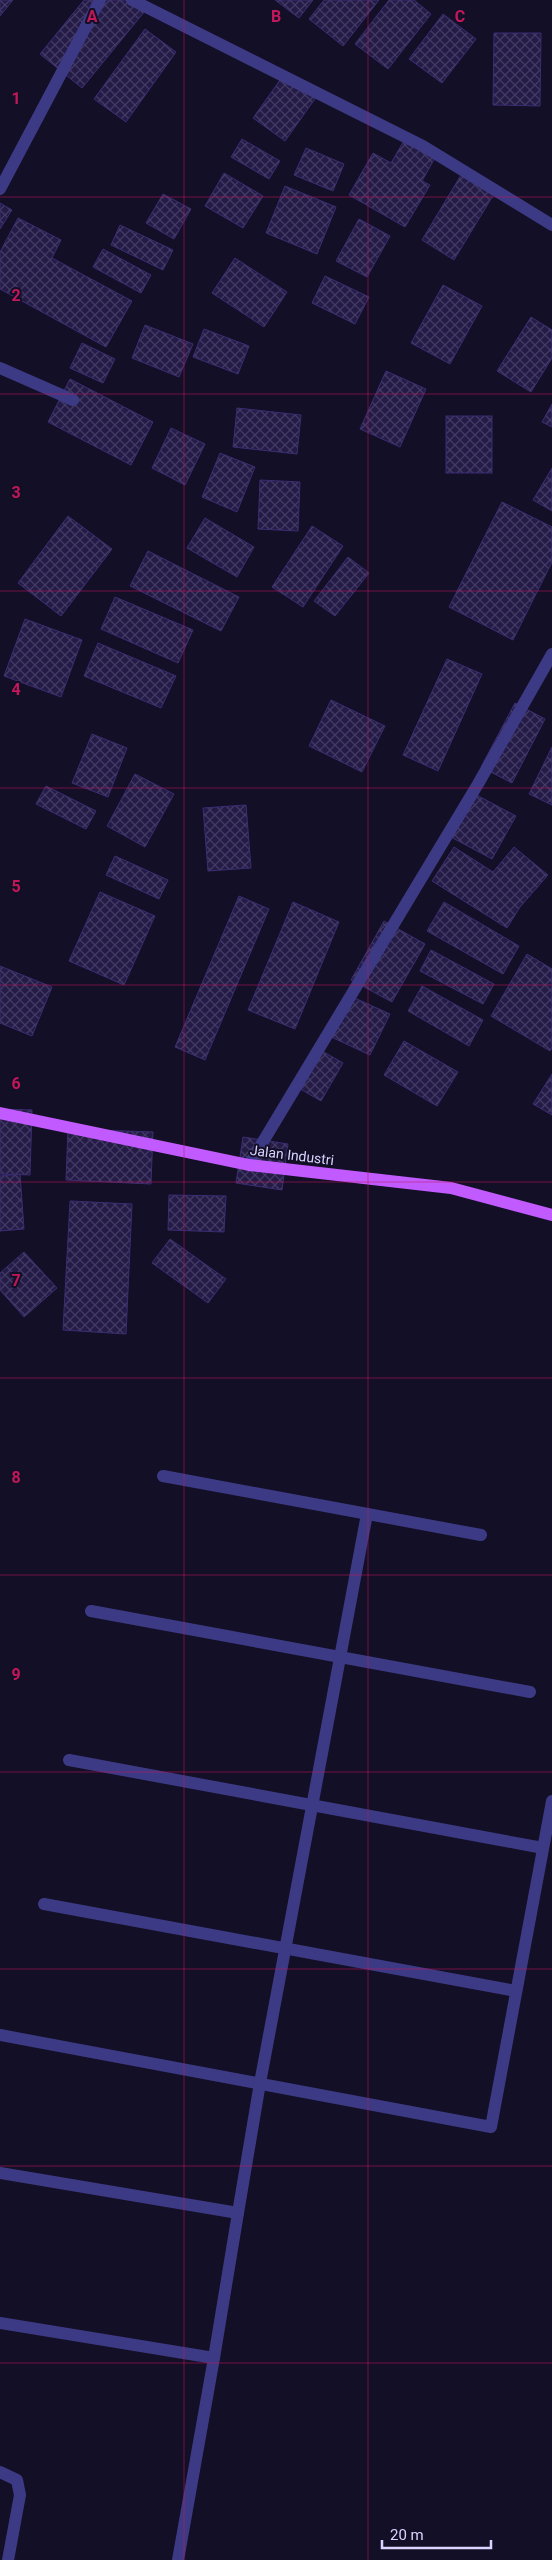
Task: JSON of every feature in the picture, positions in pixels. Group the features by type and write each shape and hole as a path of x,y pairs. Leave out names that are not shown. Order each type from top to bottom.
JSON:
{"main road":[{"name":"Jalan Industri","path":"0,1113 249,1165 451,1188 552,1215"}],"street":[{"path":"0,189 100,0"},
{"path":"132,0 423,146 552,225"},
{"path":"0,368 73,400"},
{"path":"249,1165 472,793 552,654"},
{"path":"163,1476 480,1534"},
{"path":"178,2560 260,2083 367,1514"},
{"path":"91,1610 530,1692"},
{"path":"69,1760 543,1848"},
{"path":"0,2036 491,2126 552,1801"},
{"path":"44,1904 516,1991"},
{"path":"0,2173 238,2213"},
{"path":"0,2323 214,2358"},
{"path":"0,2472 17,2480 20,2495 8,2560"}],"building":[{"path":"0,0 13,0 0,16"},
{"path":"84,0 132,0 145,11 82,88 40,54"},
{"path":"275,0 313,0 299,18"},
{"path":"324,0 379,0 343,46 309,19"},
{"path":"389,0 414,0 431,14 388,69 355,44"},
{"path":"443,14 476,39 442,83 409,59"},
{"path":"145,29 176,52 126,122 94,99"},
{"path":"494,33 541,33 540,106 493,105"},
{"path":"285,73 317,96 285,141 253,118"},
{"path":"242,139 280,161 269,179 231,157"},
{"path":"405,139 436,156 422,181 430,185 405,227 349,195 373,153 391,163"},
{"path":"306,148 344,164 333,191 294,175"},
{"path":"224,173 263,196 243,228 205,206"},
{"path":"461,175 494,194 454,260 422,240"},
{"path":"285,186 336,207 317,254 266,233"},
{"path":"163,194 191,209 174,239 146,223"},
{"path":"0,203 12,210 0,229"},
{"path":"18,218 61,240 52,258 132,301 106,347 0,289 0,252"},
{"path":"359,219 390,236 367,277 336,261"},
{"path":"120,225 173,250 163,270 111,245"},
{"path":"103,249 151,275 141,293 93,267"},
{"path":"235,258 287,292 264,327 212,293"},
{"path":"325,276 369,297 355,324 312,303"},
{"path":"443,285 482,306 450,364 411,343"},
{"path":"531,317 552,330 552,358 531,392 497,371"},
{"path":"145,325 193,344 179,377 132,358"},
{"path":"204,329 249,346 238,374 193,357"},
{"path":"82,343 115,359 103,383 70,368"},
{"path":"386,371 426,389 400,447 360,429"},
{"path":"70,379 153,422 131,465 48,422"},
{"path":"552,404 552,427 542,422"},
{"path":"237,408 301,415 297,454 233,447"},
{"path":"446,416 492,416 492,473 446,473"},
{"path":"171,428 205,444 185,485 152,468"},
{"path":"220,453 255,467 237,512 202,497"},
{"path":"552,468 552,511 533,500"},
{"path":"260,480 300,482 298,531 258,529"},
{"path":"502,502 552,527 552,562 513,640 449,607"},
{"path":"68,516 112,549 61,616 18,583"},
{"path":"205,518 254,547 237,577 187,548"},
{"path":"312,526 343,546 303,607 272,587"},
{"path":"148,551 239,597 221,631 130,586"},
{"path":"348,557 369,573 335,616 314,601"},
{"path":"115,597 193,630 178,663 101,629"},
{"path":"25,619 82,640 61,697 4,676"},
{"path":"98,643 176,676 161,708 84,676"},
{"path":"447,659 482,674 438,771 403,755"},
{"path":"331,700 385,726 362,772 309,746"},
{"path":"515,703 545,719 512,783 481,767"},
{"path":"92,734 127,748 108,797 72,783"},
{"path":"552,747 552,805 529,794"},
{"path":"135,774 174,794 145,847 107,826"},
{"path":"46,786 96,811 86,829 36,804"},
{"path":"471,792 516,816 492,859 447,835"},
{"path":"246,805 251,868 208,871 203,808"},
{"path":"454,847 493,872 514,847 548,875 520,907 507,928 432,881"},
{"path":"115,856 168,880 159,899 106,875"},
{"path":"100,892 155,916 124,985 69,961"},
{"path":"239,896 269,909 205,1060 175,1047"},
{"path":"293,902 339,922 295,1029 248,1010"},
{"path":"444,902 519,946 503,974 427,931"},
{"path":"384,921 425,944 392,1002 351,980"},
{"path":"431,950 494,984 483,1004 420,971"},
{"path":"527,954 552,969 552,1048 550,1051 491,1016"},
{"path":"0,966 52,987 32,1036 0,1023"},
{"path":"422,986 483,1020 469,1046 408,1011"},
{"path":"348,995 390,1014 370,1055 329,1036"},
{"path":"404,1041 458,1072 437,1106 384,1075"},
{"path":"317,1048 343,1063 321,1101 295,1086"},
{"path":"552,1074 552,1115 533,1104"},
{"path":"0,1109 32,1110 30,1175 0,1174"},
{"path":"68,1129 153,1132 151,1184 66,1180"},
{"path":"243,1137 288,1144 282,1190 236,1183"},
{"path":"20,1174 24,1229 0,1231 0,1176"},
{"path":"169,1195 226,1196 224,1232 168,1230"},
{"path":"70,1201 132,1204 126,1334 63,1330"},
{"path":"170,1239 226,1279 208,1303 152,1263"},
{"path":"24,1252 57,1288 24,1317 0,1290 0,1273"}]}
